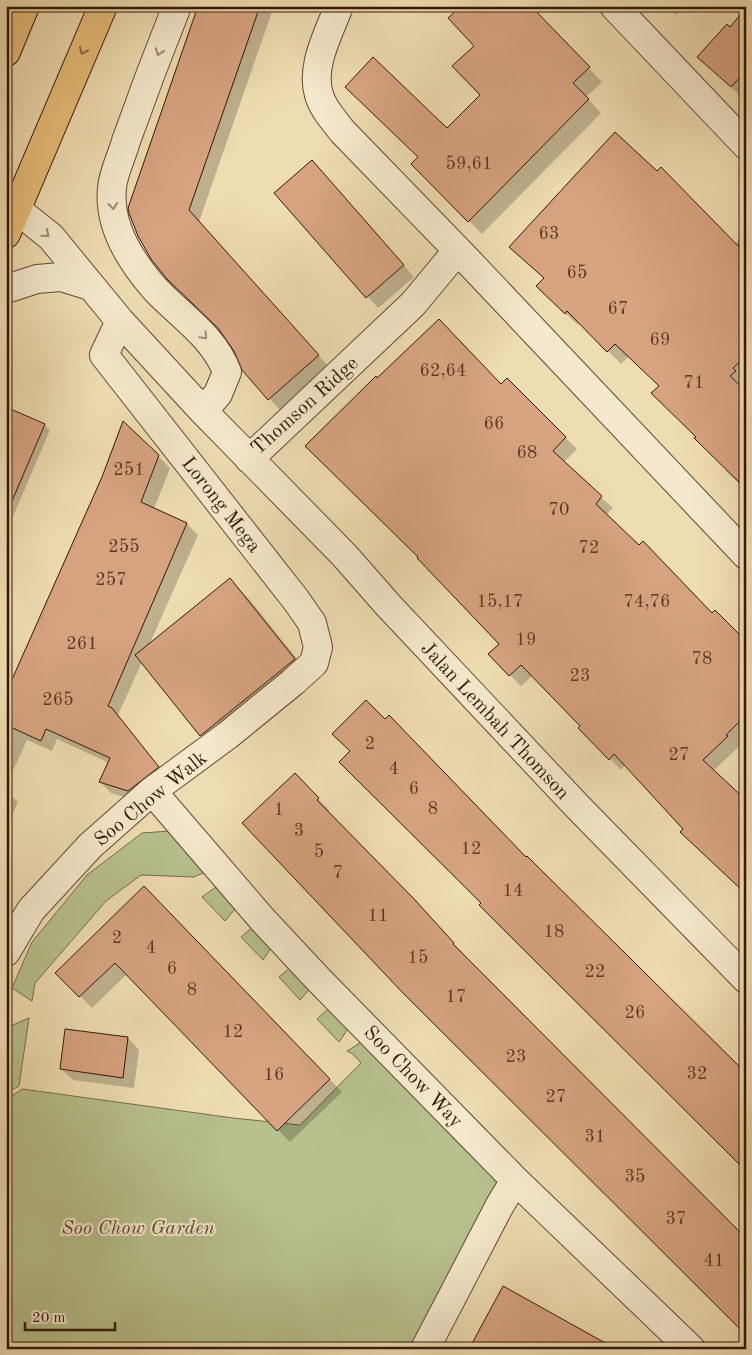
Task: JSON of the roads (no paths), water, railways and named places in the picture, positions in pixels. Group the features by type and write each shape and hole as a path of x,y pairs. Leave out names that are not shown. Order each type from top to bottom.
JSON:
{"main road":[{"path":"6,52 25,6"},
{"path":"9,217 103,6"}],"street":[{"path":"177,6 122,156 112,187 112,203 120,237 129,253 155,289 206,338 222,359 227,372 218,394 203,411"},
{"path":"340,6 318,63 317,80 319,96 328,113 342,131 746,555"},
{"path":"614,6 746,146"},
{"name":"Thomson Ridge","path":"9,217 50,237 72,261 90,286 120,321 249,459 413,304 457,251"},
{"path":"6,289 36,279 61,277 90,286"},
{"name":"Lorong Mega","path":"120,321 104,355 312,623 318,647 314,663"},
{"name":"Jalan Lembah Thomson","path":"249,459 345,556 388,605 576,805 746,979"},
{"name":"Soo Chow Walk","path":"6,952 32,910 90,846 152,790 228,735 314,663"},
{"name":"Soo Chow Way","path":"152,790 262,919 515,1180 691,1349"},
{"path":"425,1349 515,1180"}],"park label":[{"name":"Soo Chow Garden","path":"138,1227"}]}
